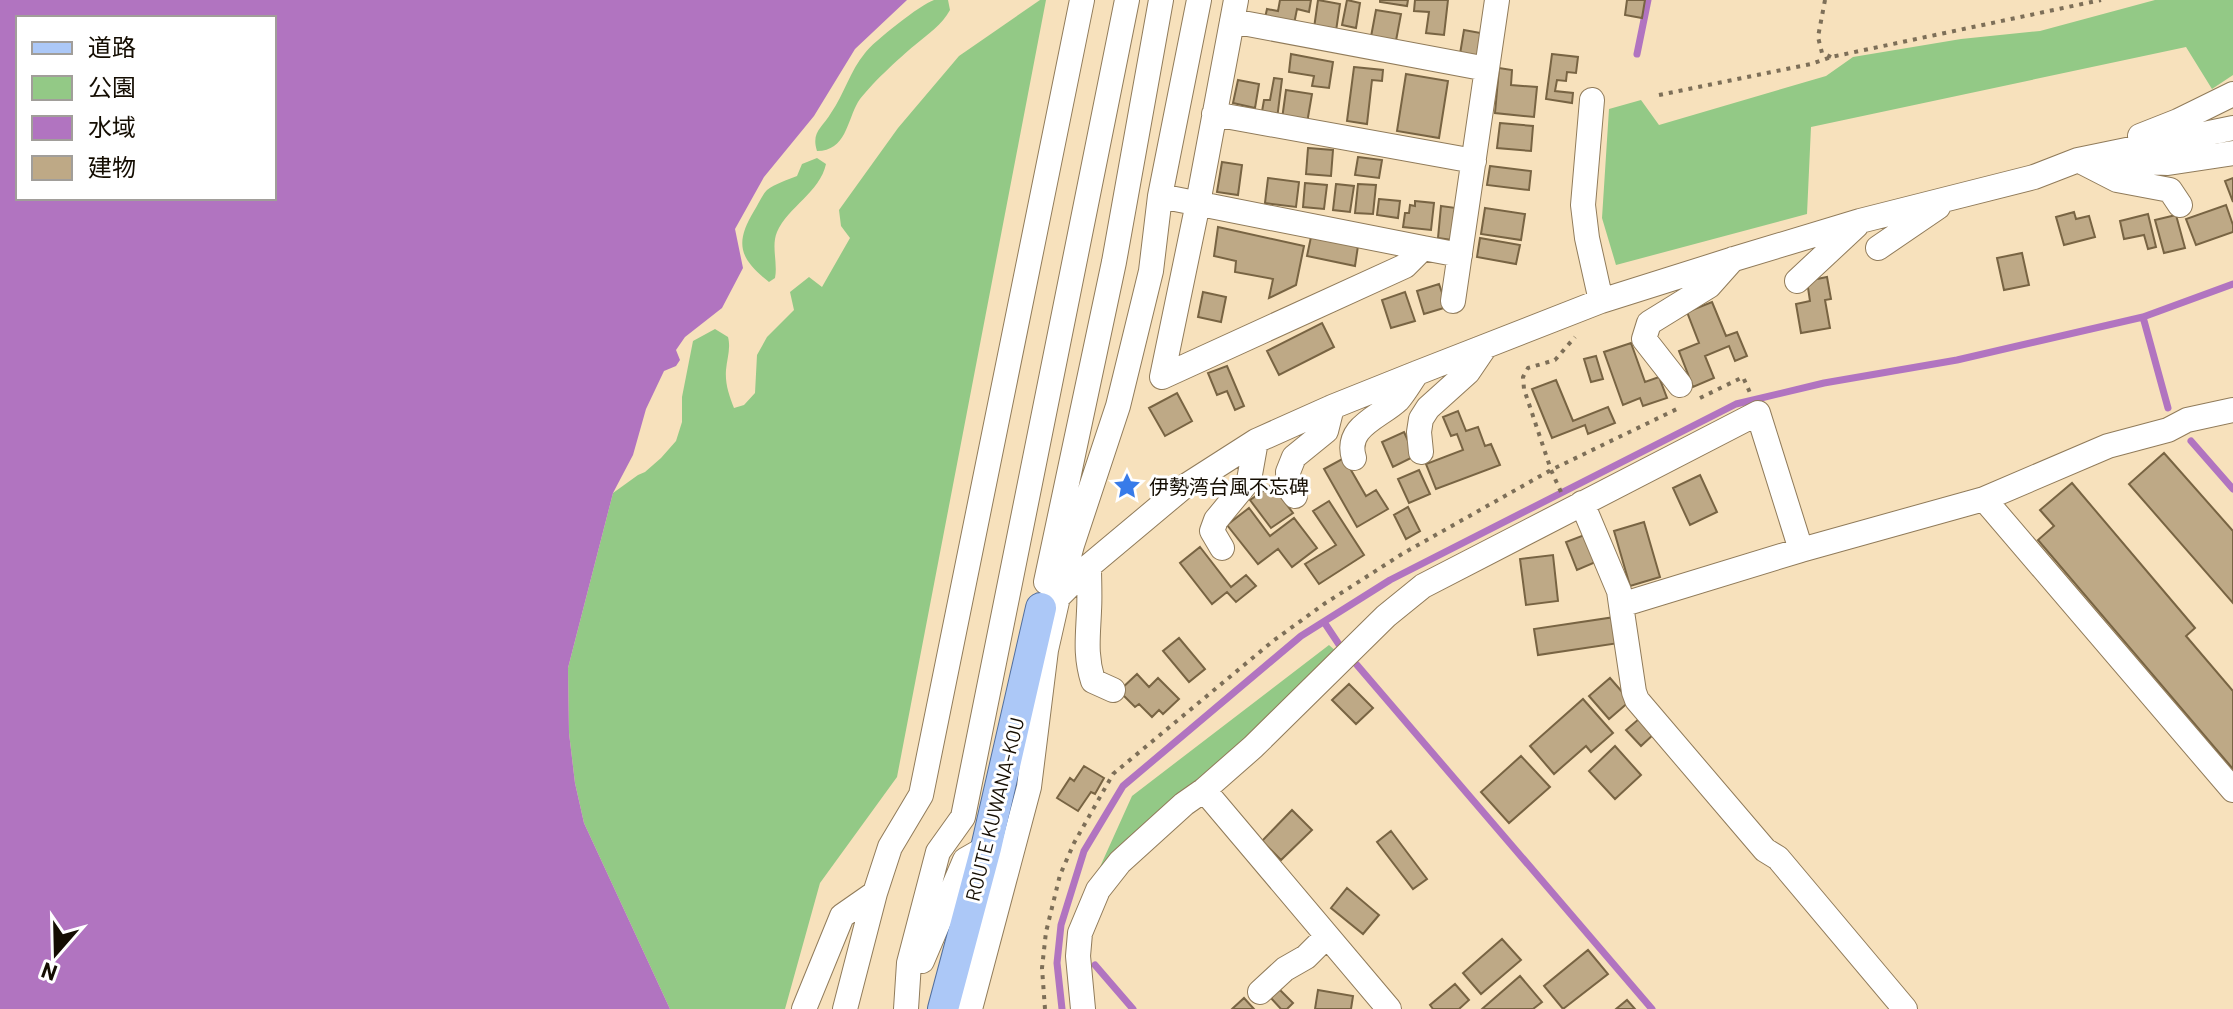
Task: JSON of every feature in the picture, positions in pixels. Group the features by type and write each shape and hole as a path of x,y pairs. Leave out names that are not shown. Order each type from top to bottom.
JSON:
{"main road":[{"name":"ROUTE KUWANA-KOU","path":"943,1009 1049,602"}],"street":[{"path":"845,1009 890,847 921,795 1082,0"},
{"path":"907,1002 909,963 938,852 963,817 1127,0"},
{"path":"970,1009 1029,787 1049,602 1161,0"},
{"path":"1049,602 1072,545 1118,406 1151,271 1160,196 1199,0"},
{"path":"1453,301 1497,0"},
{"path":"1423,248 1405,266 1162,377 1234,10 1487,69"},
{"path":"1049,602 1181,489 1256,441 1332,407 1601,301 1860,221 2034,177 2178,121 2233,94"},
{"path":"1592,100 1583,205 1601,301"},
{"path":"1214,114 1474,161"},
{"path":"2078,160 2233,128"},
{"path":"2078,160 2168,163 2233,153"},
{"path":"2078,160 2117,180 2170,190 2180,205"},
{"path":"1160,196 1460,255"},
{"path":"1878,248 1950,198"},
{"path":"1797,281 1860,221"},
{"path":"1680,385 1644,339 1649,323 1709,286 1734,259"},
{"path":"1421,452 1421,419 1428,408 1468,372 1485,347"},
{"path":"1354,458 1352,441 1359,429 1399,399 1417,373"},
{"path":"1295,496 1289,488 1288,472 1294,457 1326,431 1332,407"},
{"path":"1621,605 1984,499 2108,446 2168,430 2187,420 2233,410"},
{"path":"1083,1009 1078,956 1080,933 1098,890 1120,862 1253,747 1386,616 1423,586 1758,413 1801,550"},
{"path":"1222,548 1212,531 1216,520 1249,480 1256,441"},
{"path":"1984,499 2233,790"},
{"path":"1582,503 1619,591 1637,700 1765,850 1778,858 1905,1009"},
{"path":"1089,566 1088,665 1093,681 1113,690"},
{"path":"1204,790 1386,1008"},
{"path":"907,1002 965,860 986,848"},
{"path":"804,1009 842,916 875,893"},
{"path":"1260,992 1285,969 1306,957 1327,936"},
{"path":"1297,987 1306,957"}],"path":[{"path":"1825,0 1818,37 1822,53 1831,57"},
{"path":"1659,95 2101,0"},
{"path":"1551,470 1524,389 1523,377 1528,368 1555,360 1582,333"}],"green space":[{"path":"934,0 948,0 950,10 943,20 863,95 840,141 827,150 817,151 815,139 818,130 836,106 865,53 898,24"},
{"path":"1040,0 1046,0 897,777 820,883 785,1009 670,1009 584,823 569,733 568,668 613,493 645,472 676,441 682,422 682,397 693,341 715,329 728,337 726,380 734,408 744,405 755,393 757,355 767,337 794,310 790,292 809,277 822,287 850,238 841,226 839,210 898,128 959,56"},
{"path":"2155,0 2233,0 2233,75 2212,89 2186,47 1811,127 1807,214 1616,265 1602,218 1609,109 1641,100 1659,125 1826,76 1853,57 1961,39 2040,31"},
{"path":"817,158 826,164 823,174 777,232 775,278 769,282 746,258 742,242 744,233 767,190 797,176 802,164"},
{"path":"1329,645 1338,653 1095,878 1132,796"}],"water":[{"path":"0,0 907,0 855,49 814,116 764,177 735,229 743,268 722,308 685,337 676,350 680,360 676,366 664,371 646,409 633,455 613,493 568,668 569,733 584,823 670,1009 0,1009"}],"building":[{"path":"1280,0 1311,0 1309,12 1297,9 1294,24 1265,18 1267,9 1278,11"},
{"path":"1318,0 1340,4 1336,31 1314,28"},
{"path":"1347,0 1360,3 1356,28 1342,25"},
{"path":"1380,0 1408,0 1407,6"},
{"path":"1415,0 1448,0 1444,35 1426,33 1429,12 1414,11"},
{"path":"1627,0 1645,0 1642,18 1625,15"},
{"path":"1376,10 1401,14 1395,46 1370,42"},
{"path":"1464,30 1486,34 1482,57 1460,54"},
{"path":"1291,54 1333,62 1329,88 1312,86 1314,76 1289,72"},
{"path":"1552,54 1578,57 1576,73 1567,72 1566,81 1557,80 1555,91 1573,93 1572,103 1546,99"},
{"path":"1354,67 1383,70 1382,81 1372,80 1367,124 1347,121"},
{"path":"1499,68 1512,70 1511,85 1537,87 1534,117 1495,113"},
{"path":"1406,74 1448,81 1439,138 1397,131"},
{"path":"1274,78 1282,79 1277,119 1261,117 1264,100 1270,100"},
{"path":"1238,80 1259,84 1255,108 1233,103"},
{"path":"1286,90 1312,94 1307,123 1282,119"},
{"path":"1500,123 1533,126 1531,151 1497,148"},
{"path":"1308,148 1333,150 1331,176 1306,174"},
{"path":"1358,157 1382,160 1379,178 1355,175"},
{"path":"1222,162 1242,165 1238,195 1217,192"},
{"path":"1490,166 1531,171 1529,190 1487,185"},
{"path":"1268,178 1299,182 1296,207 1265,203"},
{"path":"2233,178 2233,202 2225,181"},
{"path":"1305,183 1327,185 1324,209 1303,207"},
{"path":"1336,184 1354,186 1350,212 1333,210"},
{"path":"1358,184 1376,185 1373,214 1355,213"},
{"path":"1379,199 1400,201 1398,218 1377,215"},
{"path":"1415,201 1434,203 1431,230 1403,227 1405,213 1409,213 1410,205 1415,206"},
{"path":"2226,205 2233,232 2196,245 2186,219"},
{"path":"1441,206 1456,208 1452,240 1438,238"},
{"path":"1485,208 1525,214 1521,240 1481,234"},
{"path":"2074,212 2076,219 2089,216 2095,237 2064,245 2056,217"},
{"path":"2148,214 2156,247 2148,249 2144,235 2124,239 2120,221"},
{"path":"2176,215 2185,248 2164,253 2155,220"},
{"path":"1218,227 1304,246 1296,285 1269,298 1273,279 1235,272 1236,261 1214,256"},
{"path":"1311,237 1358,246 1355,266 1307,256"},
{"path":"1480,238 1520,245 1516,264 1477,257"},
{"path":"2022,253 2029,285 2004,290 1997,258"},
{"path":"1827,277 1831,299 1825,300 1830,328 1801,333 1796,304 1810,301 1807,281"},
{"path":"1439,284 1447,307 1424,314 1417,291"},
{"path":"1203,292 1226,297 1221,322 1198,317"},
{"path":"1405,292 1415,321 1391,328 1382,300"},
{"path":"1712,302 1726,336 1737,332 1747,356 1735,361 1729,346 1705,356 1714,378 1693,387 1679,351 1699,343 1687,312"},
{"path":"1322,323 1334,347 1279,375 1267,351"},
{"path":"1631,343 1645,382 1659,377 1667,398 1643,406 1640,398 1623,405 1604,352"},
{"path":"1596,356 1603,379 1591,382 1584,359"},
{"path":"1227,366 1244,406 1235,410 1227,391 1217,395 1208,373"},
{"path":"1556,380 1573,421 1608,407 1615,423 1588,434 1585,425 1552,438 1532,389"},
{"path":"1177,393 1192,421 1165,436 1149,408"},
{"path":"1458,411 1466,431 1478,427 1485,446 1491,444 1500,465 1436,489 1426,464 1463,450 1457,434 1451,436 1443,417"},
{"path":"1404,432 1415,456 1393,467 1382,442"},
{"path":"2164,453 2233,531 2233,603 2129,484"},
{"path":"1344,458 1366,496 1376,490 1388,509 1357,527 1324,469"},
{"path":"1419,470 1430,494 1409,503 1398,479"},
{"path":"1700,475 1717,512 1690,525 1673,488"},
{"path":"2072,483 2195,628 2186,636 2233,691 2233,769 2038,540 2054,526 2040,510"},
{"path":"1272,485 1293,513 1271,528 1250,500"},
{"path":"1329,501 1364,555 1319,584 1305,564 1336,545 1313,511"},
{"path":"1408,507 1420,531 1406,539 1394,515"},
{"path":"1249,508 1270,536 1294,518 1317,548 1292,567 1278,549 1258,564 1227,525"},
{"path":"1644,522 1660,577 1630,586 1614,531"},
{"path":"1587,534 1598,561 1577,570 1566,542"},
{"path":"1200,547 1231,587 1246,575 1256,586 1236,602 1227,592 1212,604 1180,563"},
{"path":"1553,555 1558,601 1526,605 1520,559"},
{"path":"1615,617 1619,643 1538,655 1534,629"},
{"path":"1179,638 1205,669 1189,682 1163,651"},
{"path":"1137,674 1149,687 1158,678 1179,699 1163,714 1159,710 1152,717 1139,704 1135,707 1119,691"},
{"path":"1610,678 1630,701 1609,719 1589,696"},
{"path":"1349,684 1373,708 1356,724 1332,700"},
{"path":"1583,699 1613,733 1591,752 1586,746 1554,774 1530,746"},
{"path":"1640,718 1655,733 1641,746 1626,730"},
{"path":"1615,746 1641,775 1615,799 1589,771"},
{"path":"1521,756 1550,787 1509,823 1481,792"},
{"path":"1084,766 1104,778 1095,794 1091,792 1078,811 1057,798 1070,778 1074,781"},
{"path":"1292,810 1312,830 1281,860 1262,841"},
{"path":"1391,831 1427,879 1413,889 1377,842"},
{"path":"1347,888 1379,915 1363,934 1331,908"},
{"path":"1502,939 1521,960 1481,994 1463,973"},
{"path":"1588,950 1608,974 1563,1009 1544,986"},
{"path":"1520,976 1542,1002 1533,1009 1482,1009"},
{"path":"1455,984 1469,1000 1459,1009 1433,1009 1430,1005"},
{"path":"1279,989 1293,1003 1287,1009 1281,1009 1270,997"},
{"path":"1318,990 1353,996 1351,1009 1315,1009"},
{"path":"1244,998 1254,1009 1232,1009"},
{"path":"1627,1000 1635,1009 1616,1009"}],"waterway":[{"path":"1637,54 1648,0"},
{"path":"1062,1009 1057,963 1061,925 1084,851 1123,786 1301,636 1390,580 1736,404 1824,383 1957,360 2143,317 2233,284"},
{"path":"2143,317 2168,408"},
{"path":"2191,441 2233,489"},
{"path":"1324,622 1342,649"},
{"path":"1357,665 1652,1009"},
{"path":"1095,965 1133,1009"}],"place":[{"name":"伊勢湾台風不忘碑","path":"1127,486"}]}
